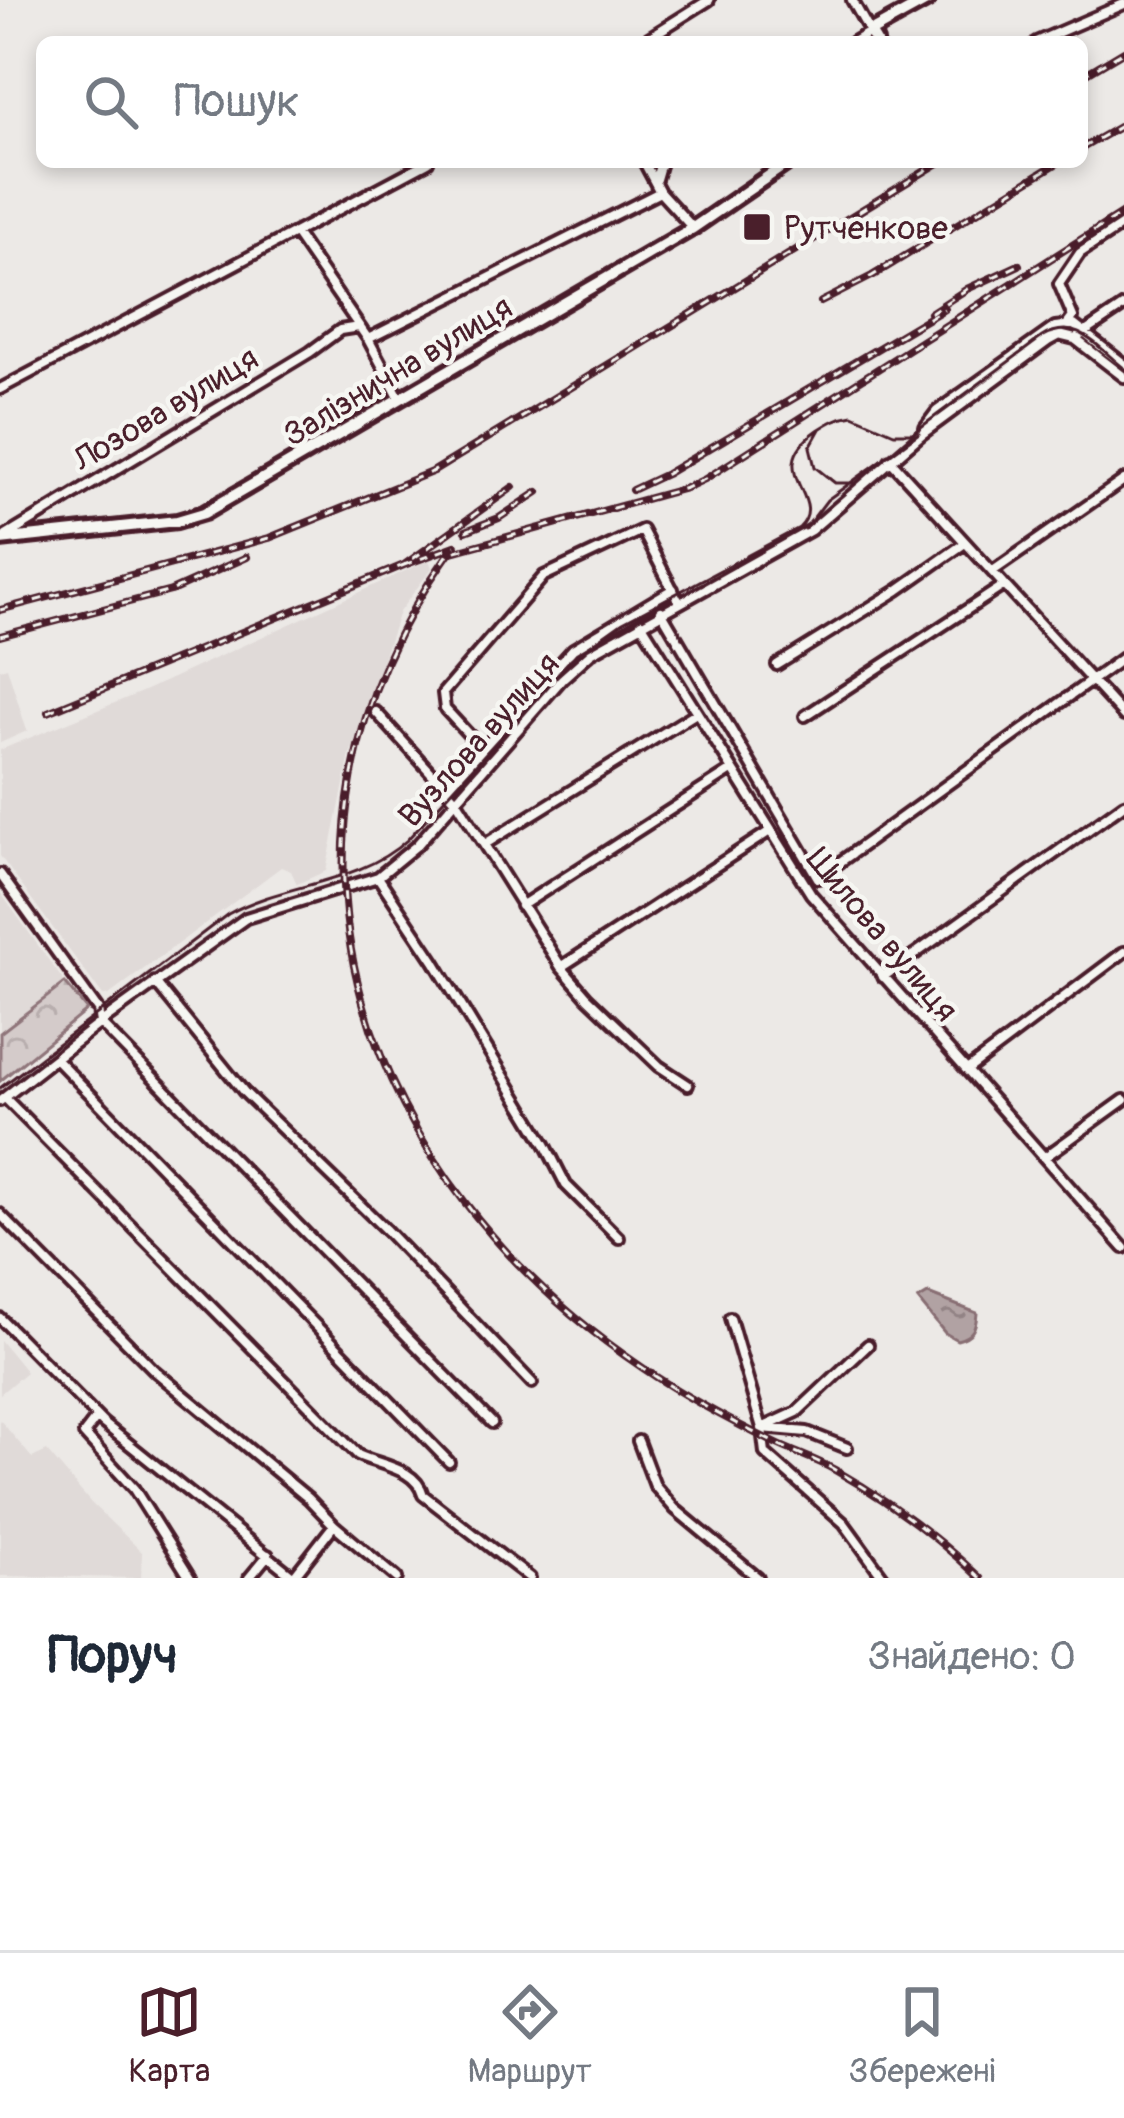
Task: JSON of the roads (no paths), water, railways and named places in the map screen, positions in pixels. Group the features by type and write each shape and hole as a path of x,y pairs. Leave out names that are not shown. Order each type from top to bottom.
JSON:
{"main road":[{"path":"874,36 928,0"},
{"name":"Залізнична вулиця","path":"0,540 177,521 204,513 693,228 780,168"}],"street":[{"path":"650,36 694,4 709,0"},
{"path":"852,0 872,36"},
{"path":"1050,36 1124,4"},
{"path":"0,389 417,168"},
{"path":"648,168 660,191 693,228"},
{"path":"656,180 660,168"},
{"path":"368,339 660,191"},
{"path":"1124,224 1081,253 1060,284 1073,317 1071,325 1124,376"},
{"path":"296,233 368,339 400,399"},
{"path":"1080,336 1124,306"},
{"name":"Вузлова вулиця","path":"378,877 417,844 591,653 811,530 922,434 1071,325"},
{"name":"Вузлова вулиця","path":"922,434 937,411 1024,347 1048,330 1071,325"},
{"name":"Лозова вулиця","path":"0,540 310,352 327,337 359,327"},
{"path":"1059,335 1080,336 1124,364"},
{"path":"890,460 1124,716"},
{"path":"992,572 1124,481"},
{"name":"Вузлова вулиця","path":"482,749 445,709 443,694 544,576 642,530 679,602"},
{"path":"777,665 965,543"},
{"path":"805,716 1003,586"},
{"path":"446,790 573,649 673,589"},
{"name":"Шилова вулиця","path":"661,611 818,878 1090,682"},
{"name":"Шилова вулиця","path":"641,623 811,894 1124,1248"},
{"path":"1090,682 1124,657"},
{"path":"376,712 456,800 561,967 659,1066 688,1085"},
{"path":"485,844 696,712"},
{"path":"521,906 732,770"},
{"path":"883,977 1124,804"},
{"path":"561,967 770,831"},
{"path":"0,874 98,1010 100,1023 492,1423"},
{"path":"530,1578 423,1495 422,1487 397,1468 358,1455 2,1100 155,982 260,911 378,877 434,961 566,1185 619,1238"},
{"path":"967,1070 1124,952"},
{"path":"155,982 244,1092 386,1228 532,1383"},
{"path":"55,1058 449,1462"},
{"path":"1045,1157 1124,1100"},
{"path":"0,1214 155,1371 397,1578"},
{"path":"0,1318 98,1417 293,1577 334,1525"},
{"path":"730,1318 765,1453 844,1523 884,1578"},
{"path":"762,1428 797,1412 868,1345"},
{"path":"98,1417 84,1434 134,1489 190,1578"},
{"path":"762,1428 807,1432 847,1448"},
{"path":"638,1441 655,1486 675,1509 758,1578"},
{"path":"249,1578 268,1555"}],"water":[{"path":"928,1294 977,1313 970,1334 957,1340 945,1333 918,1300"}],"tram line":[{"path":"0,1088 228,914 388,855 407,840 571,659 623,622 799,528 807,517 807,506 794,471 795,458 822,427 853,415 894,433 913,433 1054,331 1086,337 1124,368"},
{"path":"820,429 810,447 815,467 835,483 853,483"},
{"path":"805,529 827,500 919,433"}],"railway":[{"path":"1088,72 1124,51"},
{"path":"1088,145 1124,124"},
{"path":"0,610 269,538 434,471 930,168"},
{"path":"821,302 1049,168"},
{"path":"980,1578 911,1520 855,1482 726,1418 643,1368 546,1291 465,1203 403,1105 362,1000 344,890 351,778 386,664 449,553 705,479 1124,212"},
{"path":"930,313 1019,265"},
{"path":"632,490 944,309"},
{"path":"48,712 404,565 513,487"},
{"path":"466,531 499,518 538,492"},
{"path":"404,565 455,546"},
{"path":"0,636 171,591 247,557"}],"place":[{"name":"Рутченкове","path":"757,227"}]}
